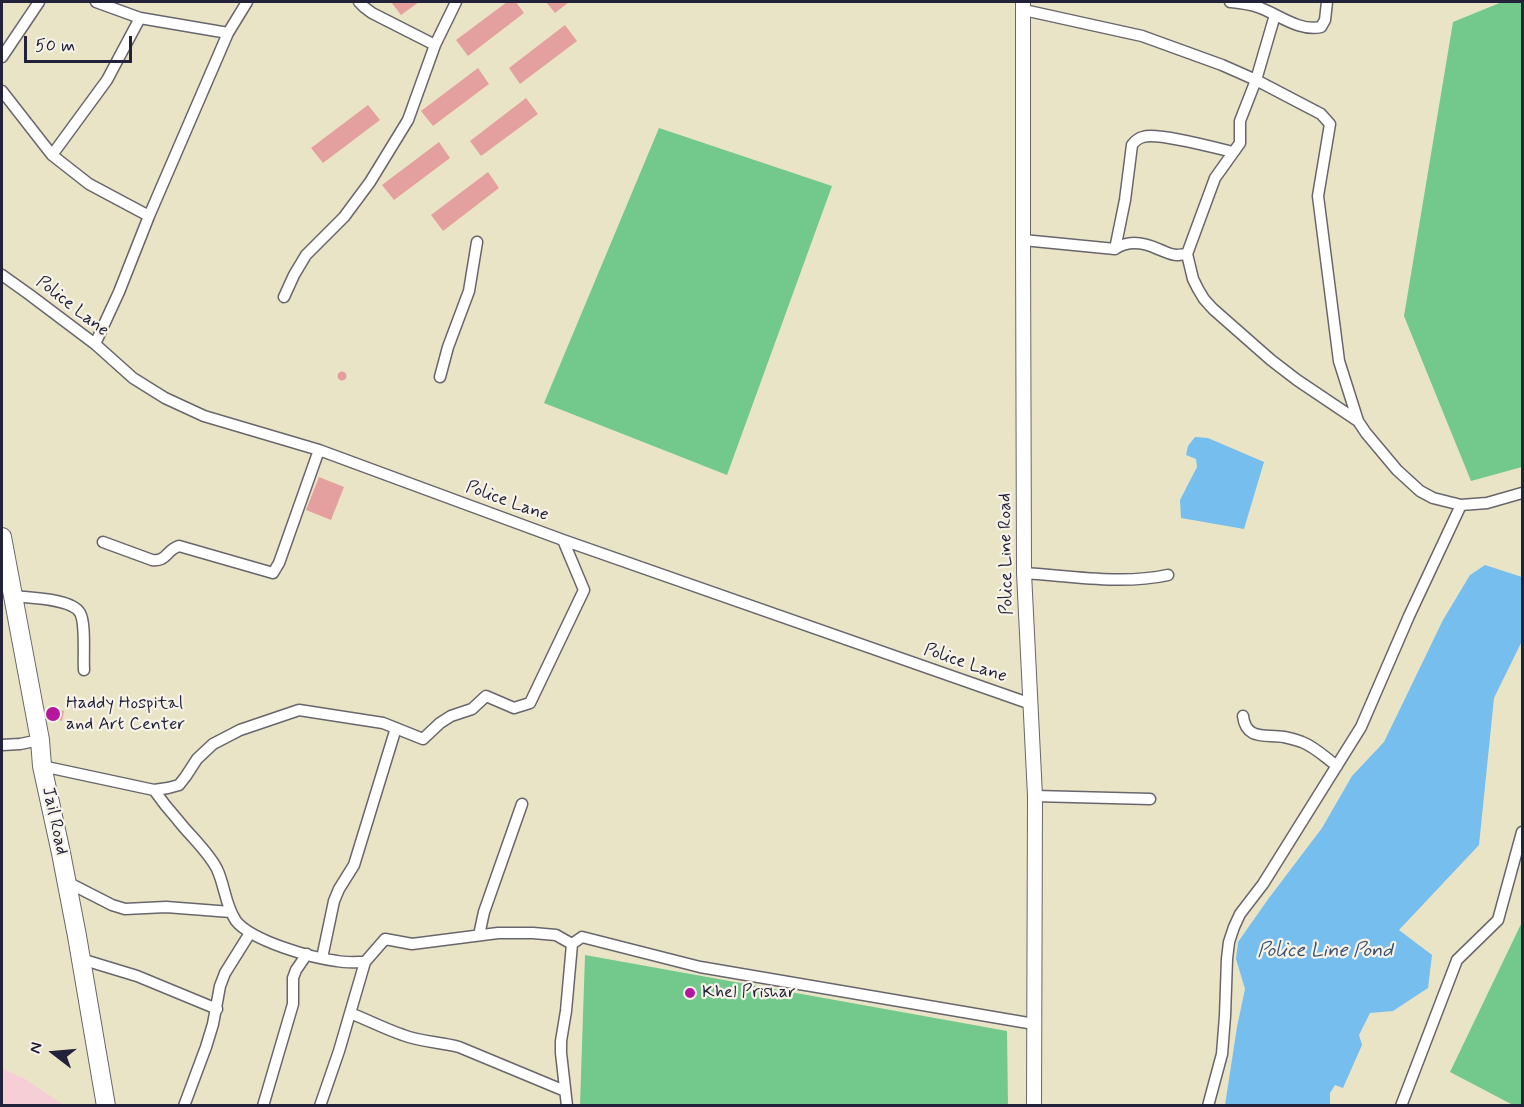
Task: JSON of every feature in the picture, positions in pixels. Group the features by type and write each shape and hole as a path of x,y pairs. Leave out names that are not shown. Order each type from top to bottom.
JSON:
{"main road":[{"name":"Jail Road","path":"2,537 40,740 42,766 67,882 106,1106"}],"street":[{"path":"2,57 39,2"},
{"path":"96,2 140,18 228,33"},
{"path":"95,344 228,33 247,2"},
{"path":"359,2 372,13 435,45"},
{"path":"284,297 306,255 344,217 370,182 408,120 435,45 456,2"},
{"path":"1230,2 1257,7 1285,21 1316,28 1321,27 1325,20 1327,2"},
{"path":"1024,6 1142,36 1222,65 1257,80 1321,114 1330,124 1318,196 1339,361 1358,421 1397,470 1420,491 1461,505 1487,503 1522,493"},
{"name":"Police Line Road","path":"1024,6 1024,573 1035,796 1034,1106"},
{"path":"1275,15 1257,80 1240,121 1240,142 1215,178 1187,254 1193,279 1204,299 1213,309 1271,360 1358,421"},
{"path":"52,155 107,80 140,18"},
{"path":"2,91 52,155 90,184 148,216"},
{"path":"1115,249 1125,200 1132,146 1135,141 1142,137 1157,136 1233,152"},
{"path":"1023,240 1115,249 1129,243 1147,245 1168,254 1187,254"},
{"path":"440,378 448,347 469,291 477,242"},
{"name":"Police Lane","path":"2,275 95,344 133,378 165,398 204,416 319,450 563,540 1030,704"},
{"path":"103,542 158,561 174,547 179,546 273,573 279,563 319,450"},
{"path":"1208,1106 1222,1054 1227,959 1234,927 1240,914 1263,884 1361,727 1409,616 1461,505"},
{"path":"42,766 154,790 168,789 179,785 197,759 213,744 240,730 299,710 383,723 423,739 440,723 451,716 472,709 486,696 514,708 530,703 584,590 563,540"},
{"path":"1024,573 1115,580 1156,578 1168,575"},
{"path":"13,596 64,602 74,606 81,613 84,670"},
{"path":"1243,716 1244,723 1255,735 1284,737 1300,741 1337,766"},
{"path":"321,958 334,901 354,865 396,728"},
{"path":"2,745 40,740"},
{"path":"154,790 206,853 217,870 231,912 238,923 250,933 321,958 339,962 365,962"},
{"path":"1035,796 1150,798"},
{"path":"479,934 484,912 522,804"},
{"path":"1401,1106 1457,960 1498,920 1522,832"},
{"path":"67,882 112,905 125,909 166,907 231,912"},
{"path":"184,1106 206,1047 217,1009 220,986 225,973 250,933"},
{"path":"320,1106 365,962 385,939 412,944 479,934 510,933 556,935 572,944"},
{"path":"567,1106 561,1041 572,944 582,937 700,967 1034,1024"},
{"path":"263,1106 293,1004 293,978 307,954"},
{"path":"81,959 137,976 217,1009"},
{"path":"350,1013 421,1041 459,1047 565,1091"}],"shaded area":[{"path":"2,1068 27,1080 64,1105 2,1105"}],"green space":[{"path":"1502,2 1522,2 1522,467 1471,481 1404,316 1453,22"},
{"path":"659,128 832,186 727,475 544,403"},
{"path":"1522,922 1522,1105 1513,1105 1450,1072"},
{"name":"Khel Prishar","path":"585,955 1007,1031 1008,1105 580,1105"}],"water":[{"path":"1195,437 1208,438 1264,462 1244,529 1181,518 1180,500 1197,467 1196,459 1186,455 1188,446"},
{"name":"Police Line Pond","path":"1485,565 1522,577 1522,641 1494,698 1479,845 1399,930 1432,955 1428,988 1393,1011 1370,1013 1359,1035 1362,1045 1343,1088 1335,1085 1330,1093 1330,1105 1225,1105 1245,989 1236,959 1238,942 1322,828 1352,776 1384,742 1443,620 1470,575"}],"building":[{"path":"391,2 419,2 401,15"},
{"path":"507,2 516,2 524,13 468,56 456,40"},
{"path":"546,2 569,2 555,13"},
{"path":"565,25 577,41 520,84 509,68"},
{"path":"478,68 489,84 433,126 421,111"},
{"path":"526,98 538,114 481,156 470,141"},
{"path":"368,105 380,120 323,163 311,148"},
{"path":"439,142 450,158 394,200 382,185"},
{"path":"488,172 499,188 443,231 431,215"},
{"path":"342,372 346,376 342,380 338,376"},
{"path":"319,477 344,487 331,520 306,510"},
{"path":"49,707 64,711 62,721 46,717"}],"place":[{"name":"Haddy Hospital and Art Center","path":"53,714"},
{"name":"Khel Prishar","path":"690,993"}]}
